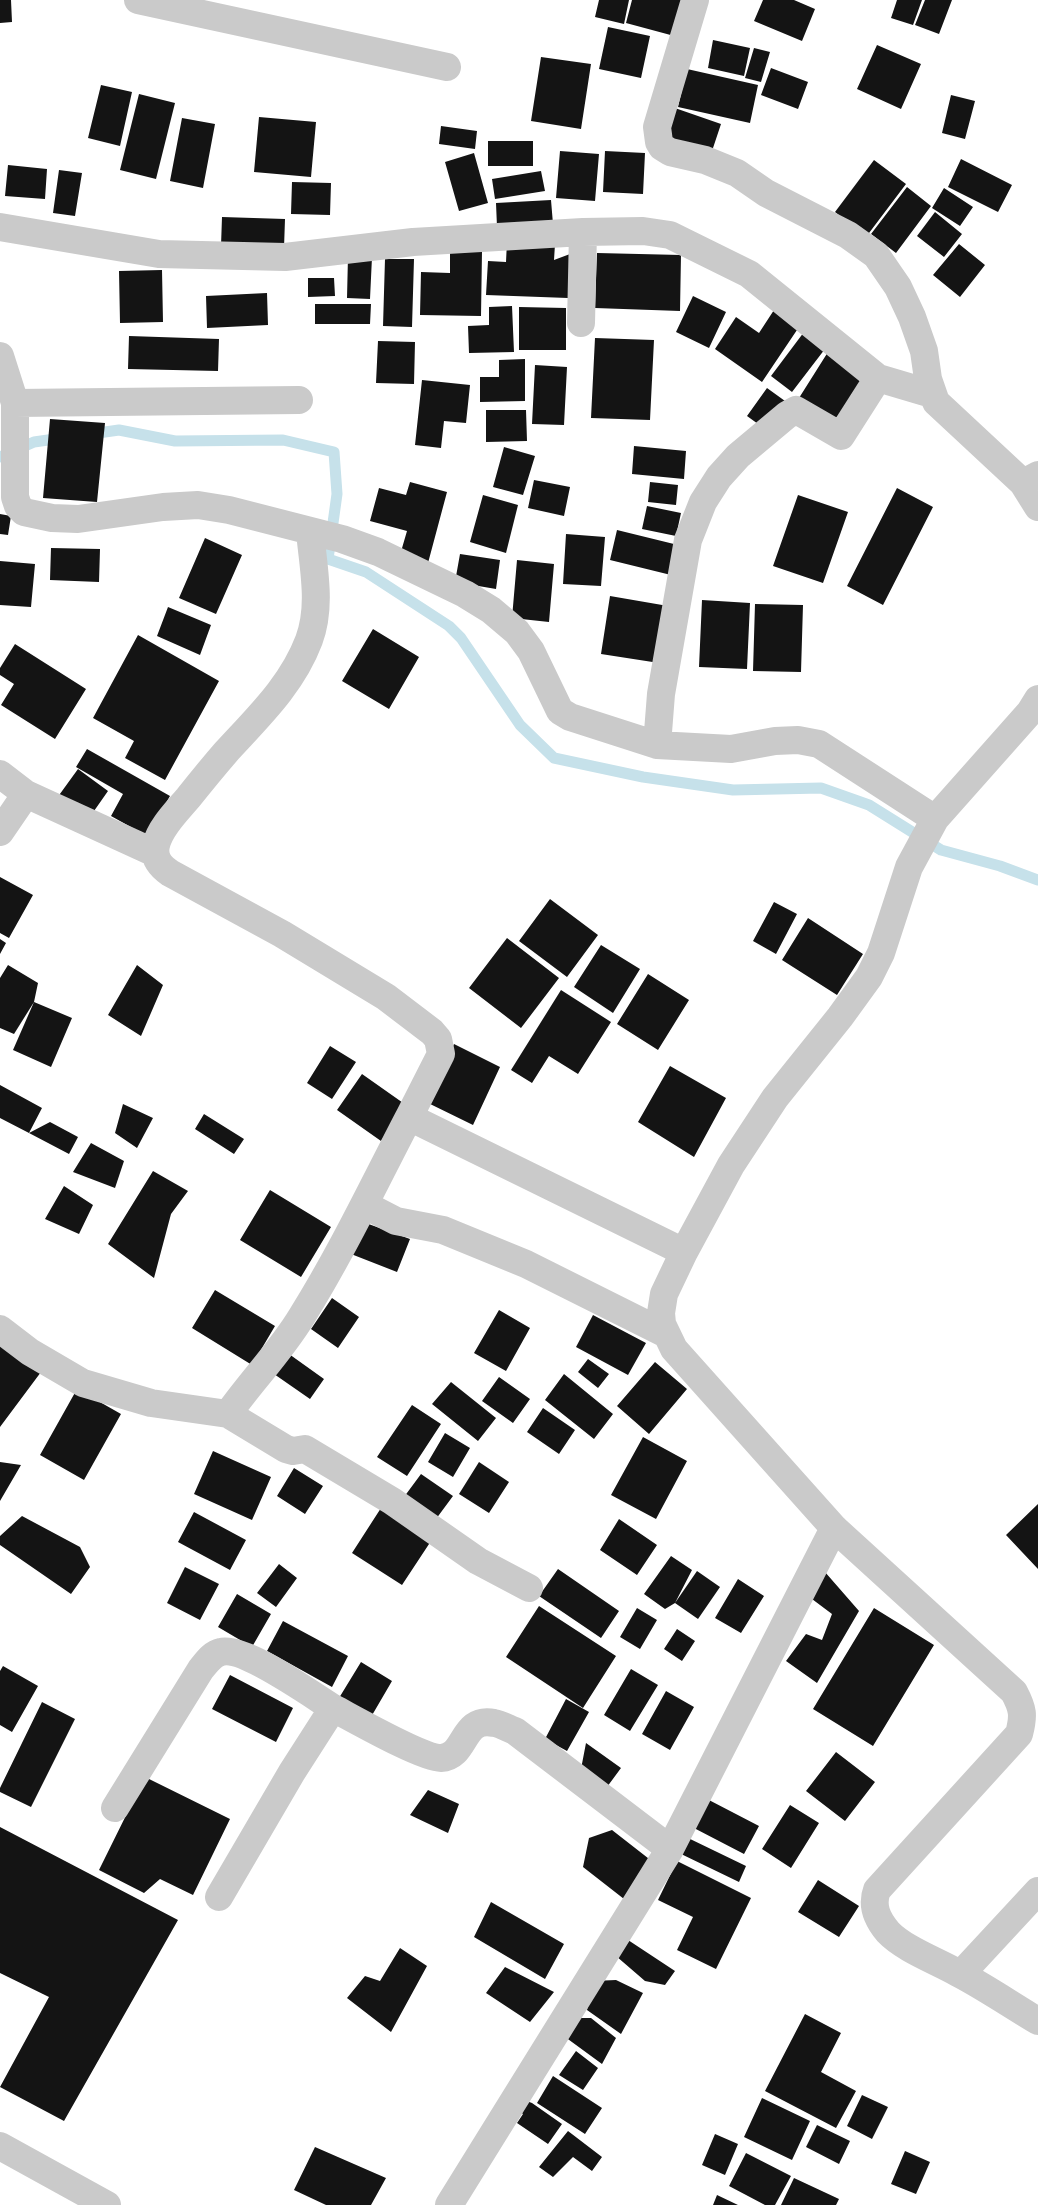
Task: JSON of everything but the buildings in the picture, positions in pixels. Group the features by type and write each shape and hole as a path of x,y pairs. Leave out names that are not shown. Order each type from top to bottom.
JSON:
{"street":[{"path":"138,0 447,67"},
{"path":"695,0 656,127 662,148 670,152 704,160 737,173 766,193 848,235 876,255 898,286 912,317 924,351 932,394 936,402 1030,479 1038,507"},
{"path":"0,227 159,254 285,257 413,242 583,232 643,231 670,235 749,274 878,378 932,394"},
{"path":"581,323 583,232"},
{"path":"0,356 15,403 15,497 18,506 24,512 52,518 78,519 163,507 198,505 229,510 342,539 378,552 465,594 491,610 517,632 531,651 560,711 570,717 658,745 731,750 775,741 798,740 819,744 934,819"},
{"path":"658,745 661,694 688,540 703,502 719,477 738,456 787,415 796,410 841,436 878,378"},
{"path":"15,403 299,400"},
{"path":"228,1414 248,1386 279,1350 302,1316 365,1205 441,1054 438,1039 432,1032 386,997 282,934 170,873 157,861 155,853 156,844 173,817 218,761 269,705 294,674 309,640 315,620 316,595 310,531"},
{"path":"1038,699 1030,712 934,819 909,867 881,953 869,977 840,1017 775,1098 731,1165 684,1252 664,1294 661,1313 662,1324 674,1349 834,1528 1014,1692 1022,1708 1023,1719 1019,1734 895,1868 877,1890 874,1898 878,1919 889,1933 901,1942 961,1974 1038,2021"},
{"path":"0,774 26,794 155,853"},
{"path":"0,832 26,794"},
{"path":"409,1117 684,1252"},
{"path":"365,1205 396,1221 443,1230 526,1264 666,1334"},
{"path":"0,1329 30,1352 83,1383 151,1403 228,1414 286,1450 305,1449 392,1501 478,1561 529,1588"},
{"path":"449,2205 670,1849 834,1528"},
{"path":"115,1808 210,1657 221,1652 233,1652 257,1661 333,1708 410,1748 441,1758 450,1755 457,1749 473,1726 481,1722 494,1723 515,1731 670,1849"},
{"path":"219,1897 292,1772 333,1708"},
{"path":"961,1974 1038,1891"},
{"path":"0,2146 107,2205"}],"waterway":[{"path":"91,434 119,430 175,441 283,440 334,452 337,494 328,559 366,572 449,626 461,638 520,725 554,758 643,777 733,790 821,788 869,805 941,850 1000,866 1038,880"},
{"path":"0,457 34,442 62,438"}]}
